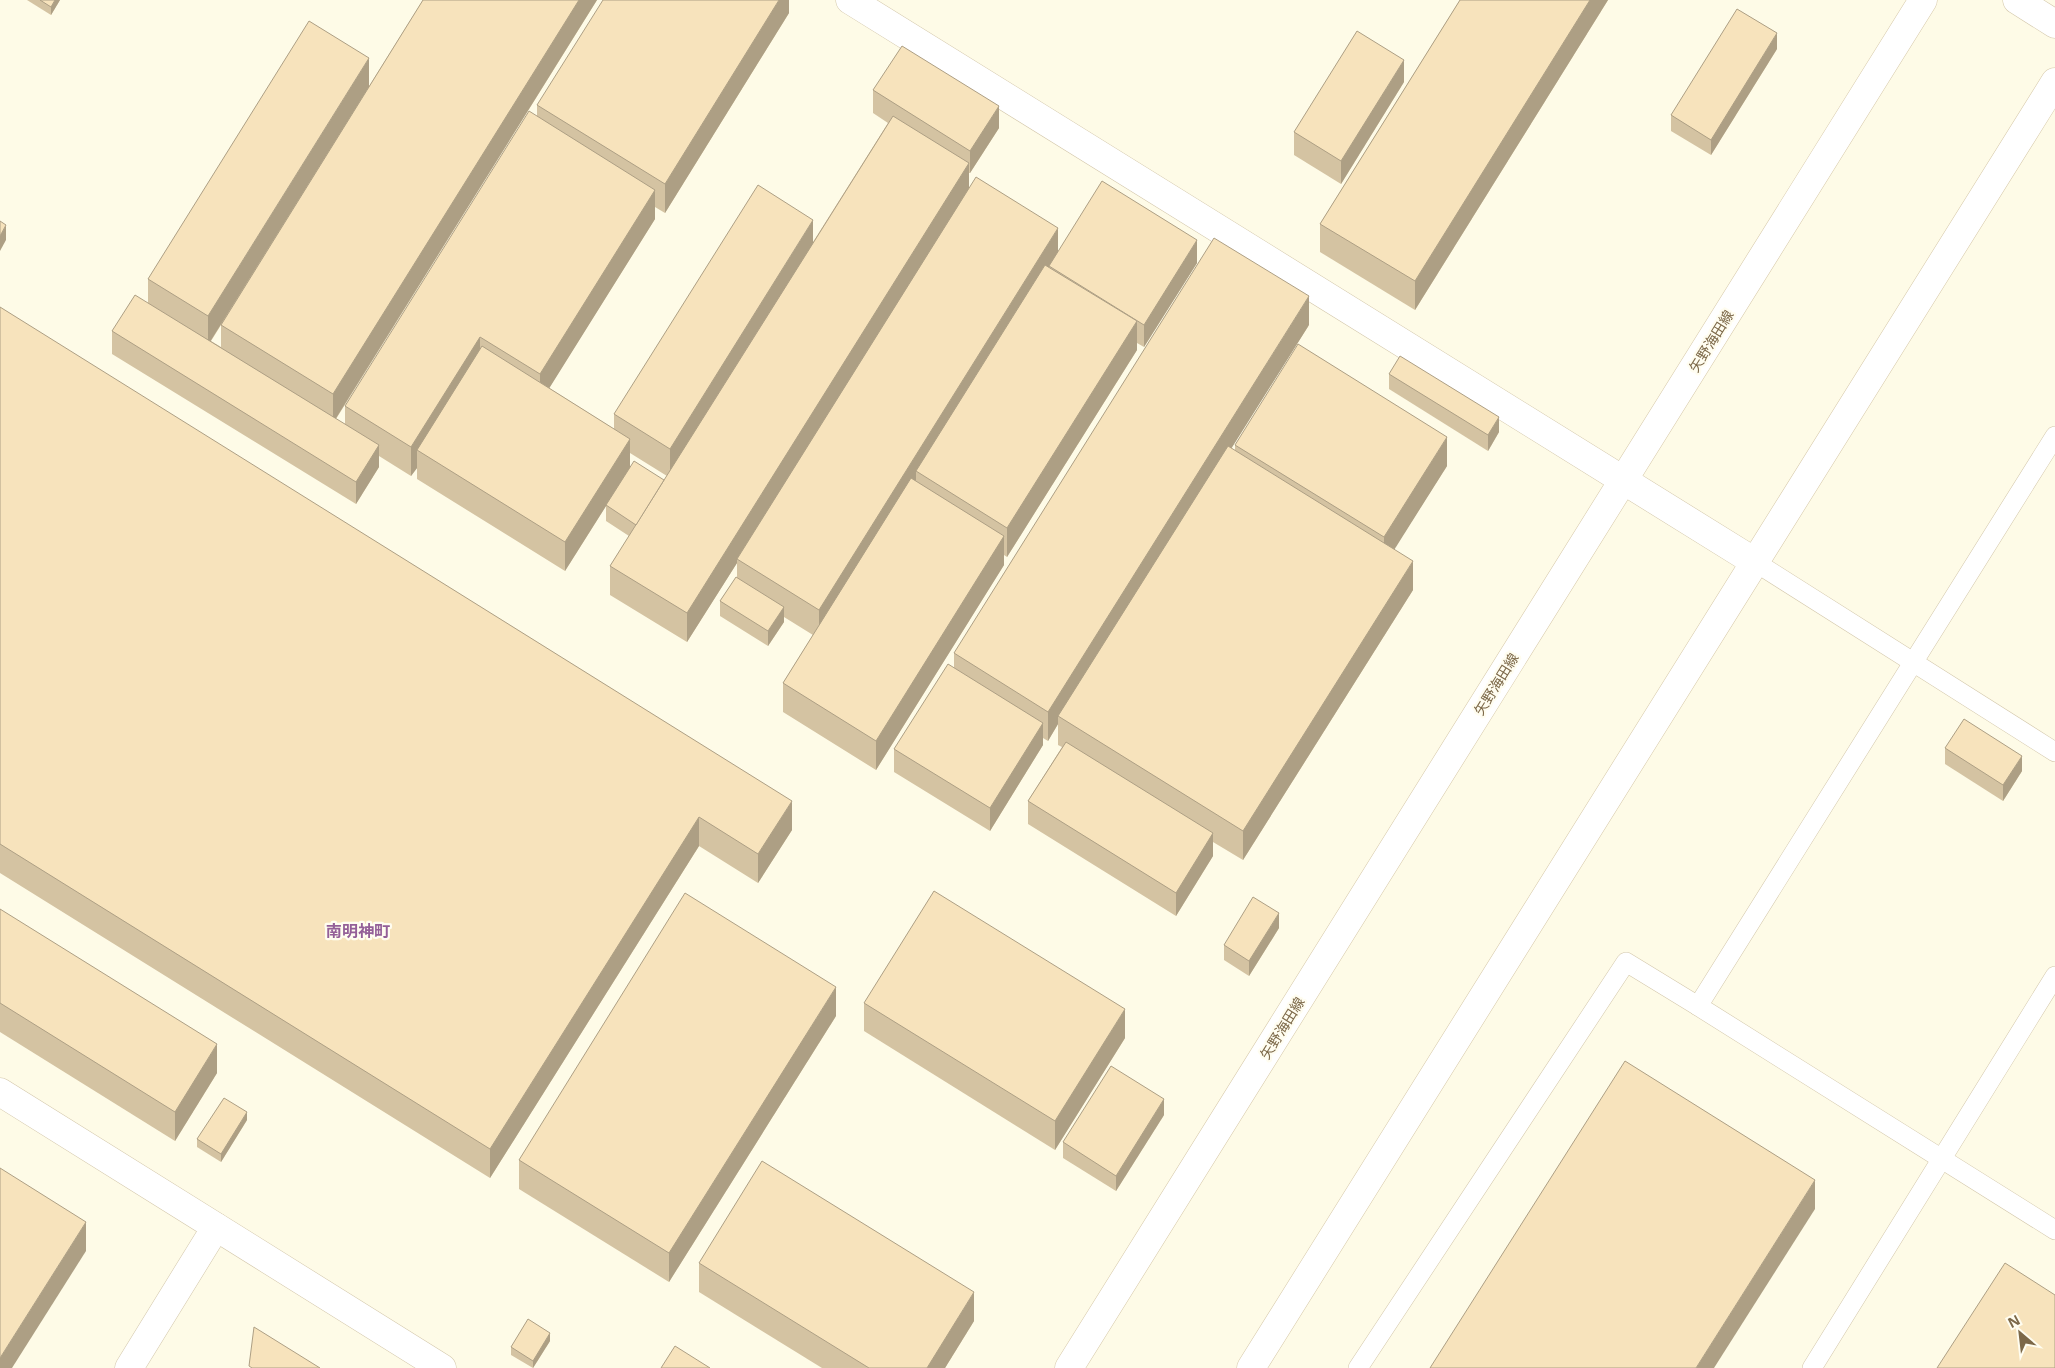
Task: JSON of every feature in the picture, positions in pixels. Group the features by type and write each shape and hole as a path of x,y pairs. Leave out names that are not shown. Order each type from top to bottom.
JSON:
{"main road":[{"path":"850,0 1755,562"},
{"name":"矢野海田線","path":"1069,1368 1924,0"},
{"path":"2017,0 2055,24"},
{"path":"1251,1368 2055,82"},
{"path":"0,1092 442,1368"},
{"path":"129,1368 216,1227"}],"lane":[{"path":"1698,1006 1911,662 2055,436"},
{"path":"1755,562 2055,752"},
{"path":"1358,1368 1626,962 2055,1230"},
{"path":"1812,1368 1940,1158 2055,976"}],"building":[{"path":"40,0 55,0 51,7"},
{"path":"423,0 579,0 333,394 221,325"},
{"path":"603,0 779,0 665,184 537,105"},
{"path":"1460,0 1590,0 1415,281 1320,224"},
{"path":"1737,9 1777,33 1711,140 1671,115"},
{"path":"309,21 369,58 208,316 148,279"},
{"path":"1357,31 1404,60 1341,161 1294,132"},
{"path":"902,46 999,106 970,151 873,90"},
{"path":"529,111 655,190 540,374 480,337 411,447 345,406"},
{"path":"893,116 969,163 687,613 610,566"},
{"path":"976,177 1058,228 819,610 737,559"},
{"path":"1102,181 1197,240 1144,325 1049,266"},
{"path":"758,185 813,220 670,449 614,414"},
{"path":"0,221 6,225 0,236"},
{"path":"1214,238 1309,296 1048,712 954,653"},
{"path":"1045,265 1137,321 1007,528 916,471"},
{"path":"135,295 379,445 356,482 112,331"},
{"path":"0,307 792,801 758,854 699,817 490,1149 0,844"},
{"path":"1298,344 1447,437 1384,537 1235,445"},
{"path":"482,346 630,439 565,542 417,450"},
{"path":"1400,356 1499,417 1488,435 1389,374"},
{"path":"1228,446 1413,561 1243,831 1058,716"},
{"path":"634,461 664,480 636,525 606,505"},
{"path":"911,478 1004,536 876,741 783,683"},
{"path":"736,577 784,607 768,631 720,601"},
{"path":"948,664 1043,723 990,808 894,749"},
{"path":"1964,719 2022,756 2003,785 1945,748"},
{"path":"1066,742 1213,833 1176,893 1028,801"},
{"path":"934,891 1125,1009 1055,1121 864,1003"},
{"path":"685,893 836,987 669,1253 519,1160"},
{"path":"1253,897 1279,913 1249,961 1224,945"},
{"path":"0,909 217,1044 175,1112 0,1003"},
{"path":"1625,1061 1815,1180 1696,1368 1430,1368"},
{"path":"1111,1066 1164,1099 1116,1176 1063,1142"},
{"path":"224,1098 247,1112 221,1154 197,1139"},
{"path":"762,1161 974,1292 927,1368 869,1368 699,1263"},
{"path":"0,1168 86,1222 0,1358"},
{"path":"2005,1263 2055,1295 2055,1368 1937,1368"},
{"path":"528,1319 550,1333 533,1361 511,1347"},
{"path":"254,1327 320,1368 252,1368 249,1366"},
{"path":"675,1346 710,1368 661,1368"}],"district":[{"name":"南明神町","path":"358,931"}]}
